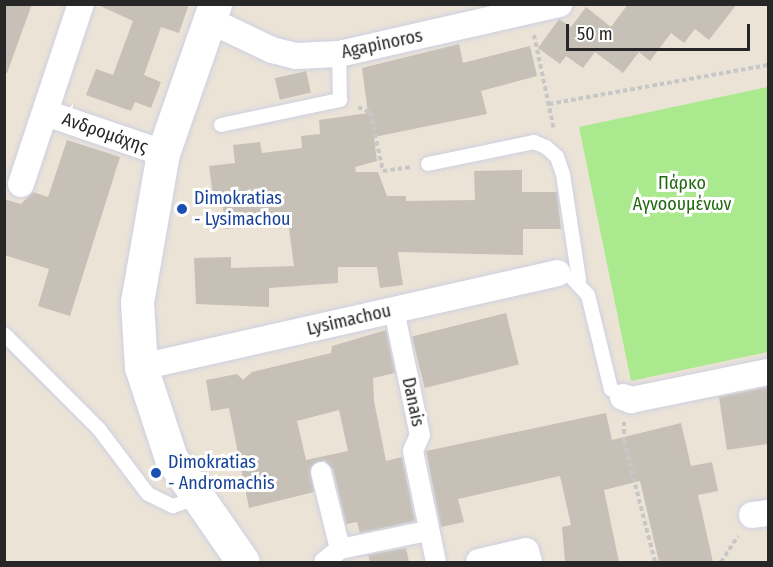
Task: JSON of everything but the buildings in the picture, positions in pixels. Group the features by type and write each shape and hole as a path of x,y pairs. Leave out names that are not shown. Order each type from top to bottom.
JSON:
{"street":[{"name":"Ανδρομάχης","path":"21,184 81,4"},
{"name":"Agapinoros","path":"212,12 280,52 339,54 540,7"},
{"path":"212,12 163,153 137,302 141,367 171,458 196,498 243,562"},
{"name":"Ανδρομάχης","path":"46,113 163,153"},
{"name":"Lysimachou","path":"141,367 394,310 568,277"},
{"name":"Danais","path":"394,310 420,435 413,451 427,531 436,562"},
{"path":"623,397 631,400 768,372"},
{"path":"321,472 340,549"},
{"path":"324,562 340,549 427,531"},
{"path":"479,562 526,551 529,562"}],"lane":[{"path":"221,125 340,100 339,54"},
{"path":"428,164 534,142 546,147 557,157 563,174 568,277 588,295 611,389 623,397"},
{"path":"4,334 99,429 148,494 173,506 196,498"}],"path":[{"path":"540,7 549,104 555,132 546,147"},
{"path":"549,104 768,65"},
{"path":"340,100 370,112 383,171 428,164"},
{"path":"623,397 624,441 655,562"},
{"path":"721,562 760,514"}],"green space":[{"name":"Πάρκο Αγνοουμένων","path":"768,87 768,352 631,381 579,127"}],"place":[{"name":"Dimokratias - Lysimachou","path":"182,209"},
{"name":"Dimokratias - Andromachis","path":"156,473"}]}
